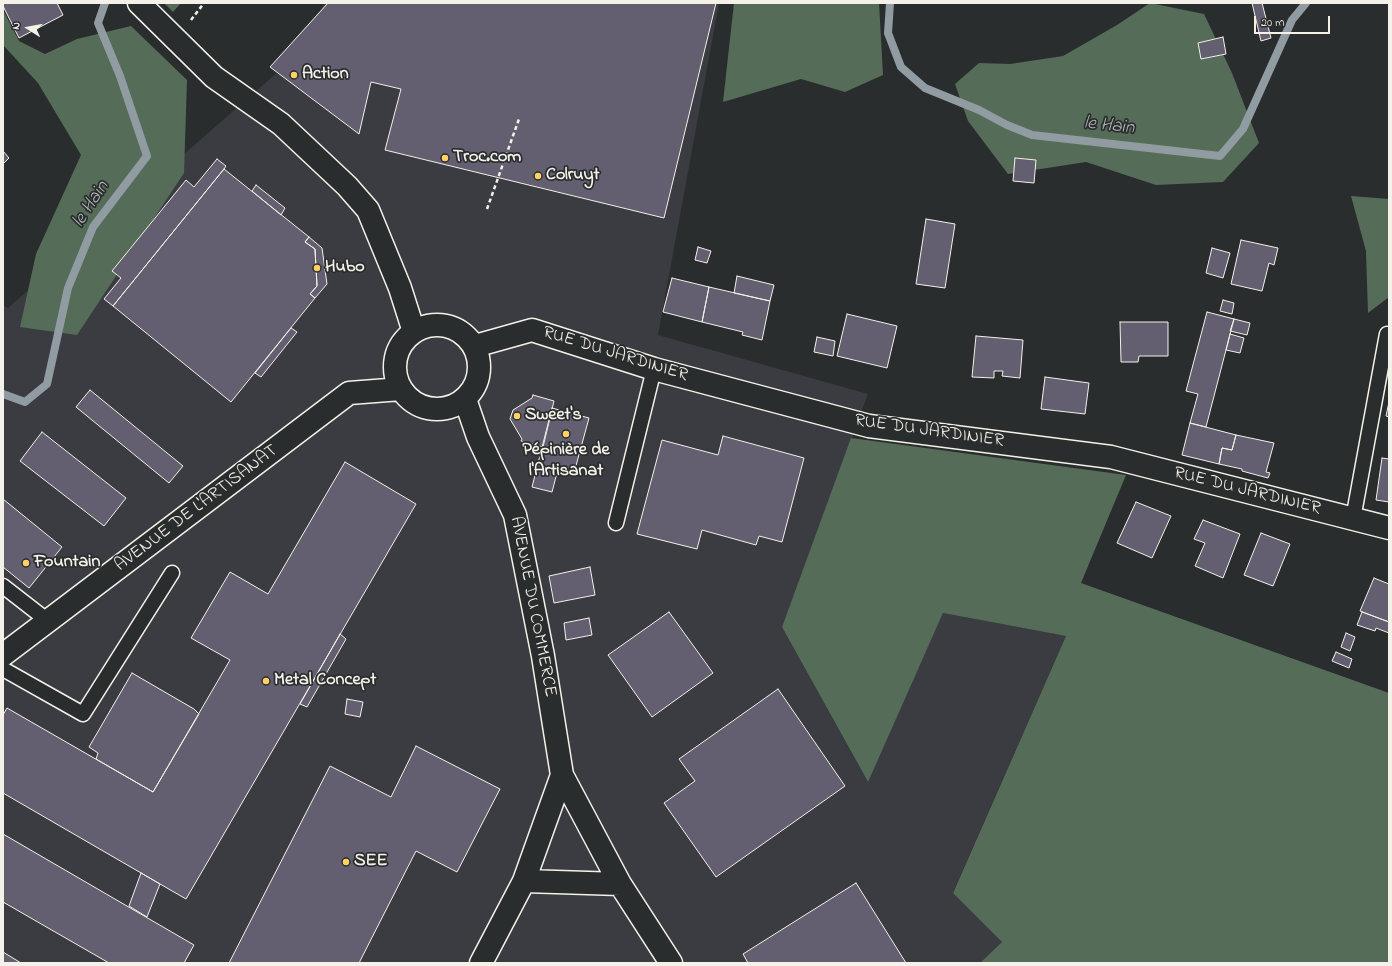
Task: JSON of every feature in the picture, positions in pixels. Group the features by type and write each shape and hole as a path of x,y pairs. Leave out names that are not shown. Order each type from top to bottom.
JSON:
{"street":[{"path":"139,3 214,77 281,124 347,186 368,210 400,288 414,332"},
{"path":"438,324 459,330 475,346 480,368 476,385 465,400 457,405 442,409 429,409 415,403 401,389 397,379 395,366 398,352 403,342 414,332 424,327 438,324"},
{"name":"RUE DU JARDINIER","path":"475,346 532,330 654,369 869,426 1111,457 1389,528"},
{"name":"AVENUE DE L'ARTISANAT","path":"3,655 349,393 401,389"},
{"name":"AVENUE DU COMMERCE","path":"465,400 478,437 515,515 544,663 562,775 620,884 671,963"},
{"name":"AVENUE DU COMMERCE","path":"481,963 524,881 562,775"},
{"path":"524,881 620,884"}],"lane":[{"path":"1353,519 1387,334"},
{"path":"616,523 654,369"},
{"path":"3,669 84,714 172,573"},
{"path":"3,586 48,621"}],"path":[{"path":"487,210 519,119"}],"shaded area":[{"path":"325,3 719,3 658,335 868,394 782,627 867,781 943,613 1066,636 953,892 1002,942 980,963 3,963 3,305 8,308 287,64"}],"green space":[{"path":"164,3 181,3 173,12"},
{"path":"734,3 879,3 883,75 845,92 801,79 723,102"},
{"path":"1150,3 1204,14 1232,73 1259,143 1223,182 1156,185 1086,162 1008,174 968,121 955,84 979,63 1010,64 1063,56 1117,25"},
{"path":"3,10 19,41 45,54 77,39 131,26 187,80 184,173 77,335 20,327 36,254 81,155 38,83 3,45"},
{"path":"1351,196 1389,199 1389,297 1368,313 1366,251"},
{"path":"851,438 1126,475 1081,583 1389,693 1389,963 980,963 1002,942 953,893 1066,636 943,613 868,782 782,627"}],"building":[{"path":"3,3 57,3 63,15 19,38 3,6"},
{"path":"328,3 716,3 664,218 385,150 401,89 371,82 359,134 270,67"},
{"path":"1252,3 1262,3 1271,38 1261,41"},
{"path":"1223,37 1226,54 1201,59 1198,43"},
{"path":"3,151 9,158 3,164"},
{"path":"1015,158 1036,160 1034,183 1013,181"},
{"path":"217,159 226,166 224,169 113,306 104,299 121,278 112,271 186,180 194,187"},
{"path":"224,169 309,237 305,242 315,249 317,286 310,294 315,298 231,402 113,306"},
{"path":"256,185 285,208 281,215 252,191"},
{"path":"926,219 955,224 945,288 916,284"},
{"path":"309,237 322,248 327,284 315,298 310,294 317,286 315,249 305,242"},
{"path":"1241,240 1278,248 1274,265 1269,263 1262,291 1231,284"},
{"path":"698,247 711,251 707,263 695,260"},
{"path":"1212,248 1230,253 1223,278 1206,273"},
{"path":"737,276 774,285 770,301 734,293"},
{"path":"672,278 709,287 702,322 663,312"},
{"path":"709,287 770,301 762,340 742,335 743,332 702,322"},
{"path":"1223,300 1234,303 1232,314 1220,311"},
{"path":"1207,312 1234,319 1206,427 1190,423 1198,394 1186,391"},
{"path":"847,314 897,326 887,368 837,356"},
{"path":"1234,319 1250,323 1247,335 1230,331"},
{"path":"1120,322 1168,322 1168,356 1139,356 1138,362 1121,362"},
{"path":"291,328 297,332 261,377 255,373"},
{"path":"1230,334 1244,338 1240,353 1226,350"},
{"path":"976,336 1023,340 1020,378 1002,376 1003,371 994,371 994,378 972,377"},
{"path":"817,337 835,341 833,356 814,352"},
{"path":"1045,377 1089,383 1085,414 1041,409"},
{"path":"90,390 183,466 169,483 76,407"},
{"path":"533,395 554,401 543,447 521,441 522,439 510,419 513,410 532,398"},
{"path":"1389,402 1389,417 1386,416"},
{"path":"552,408 589,418 574,473 558,469 552,492 532,487"},
{"path":"1190,423 1236,435 1232,450 1222,448 1219,464 1182,455"},
{"path":"42,432 126,498 104,526 20,461"},
{"path":"1236,435 1274,443 1266,472 1270,473 1268,478 1242,471 1242,469 1219,464 1222,448 1232,450"},
{"path":"723,436 804,458 782,542 759,536 756,545 702,530 697,549 637,534 662,440 718,455"},
{"path":"1382,458 1389,459 1389,502 1376,500"},
{"name":"Metal Concept","path":"345,462 416,504 186,899 3,793 3,715 7,708 153,792 230,660 191,638 230,572 268,594"},
{"path":"3,499 62,547 29,588 3,567"},
{"path":"1136,502 1171,516 1152,558 1117,543"},
{"path":"1203,520 1240,534 1223,578 1195,566 1205,543 1194,539"},
{"path":"1261,533 1290,544 1273,586 1244,575"},
{"path":"590,567 595,595 554,603 549,576"},
{"path":"1374,578 1389,584 1389,622 1360,611"},
{"path":"669,612 713,673 652,717 608,655"},
{"path":"1362,612 1389,622 1389,633 1376,628 1375,631 1357,625"},
{"path":"589,618 592,635 566,640 564,623"},
{"path":"1346,633 1355,637 1350,651 1341,647"},
{"path":"340,634 346,639 307,707 300,704"},
{"path":"1336,652 1352,659 1349,668 1332,661"},
{"path":"132,673 194,709 199,714 153,792 96,759 98,753 89,747"},
{"path":"778,689 845,786 716,877 664,803 695,781 679,759"},
{"path":"347,699 363,702 360,717 345,714"},
{"name":"SEE","path":"416,746 500,789 457,872 416,851 359,963 229,963 330,766 391,797"},
{"path":"3,834 194,945 184,963 109,963 3,902"},
{"path":"141,873 160,884 147,917 129,906"},
{"path":"856,883 906,963 748,963 743,954"},
{"path":"3,952 21,963 3,963"}],"waterway":[{"name":"le Hain","path":"3,394 25,402 47,384 68,288 93,227 147,156 120,76 98,23 105,3"},
{"name":"le Hain","path":"890,3 888,33 901,67 925,88 979,110 1007,125 1032,135 1220,156 1243,129 1292,20 1306,3"}],"place":[{"name":"Action","path":"294,75"},
{"name":"Troc.com","path":"445,158"},
{"name":"Colruyt","path":"538,176"},
{"name":"Hubo","path":"317,268"},
{"name":"Sweet's","path":"517,416"},
{"name":"Pépinière de l'Artisanat","path":"566,434"},
{"name":"Fountain","path":"26,563"},
{"name":"Metal Concept","path":"266,681"},
{"name":"SEE","path":"346,862"}]}
